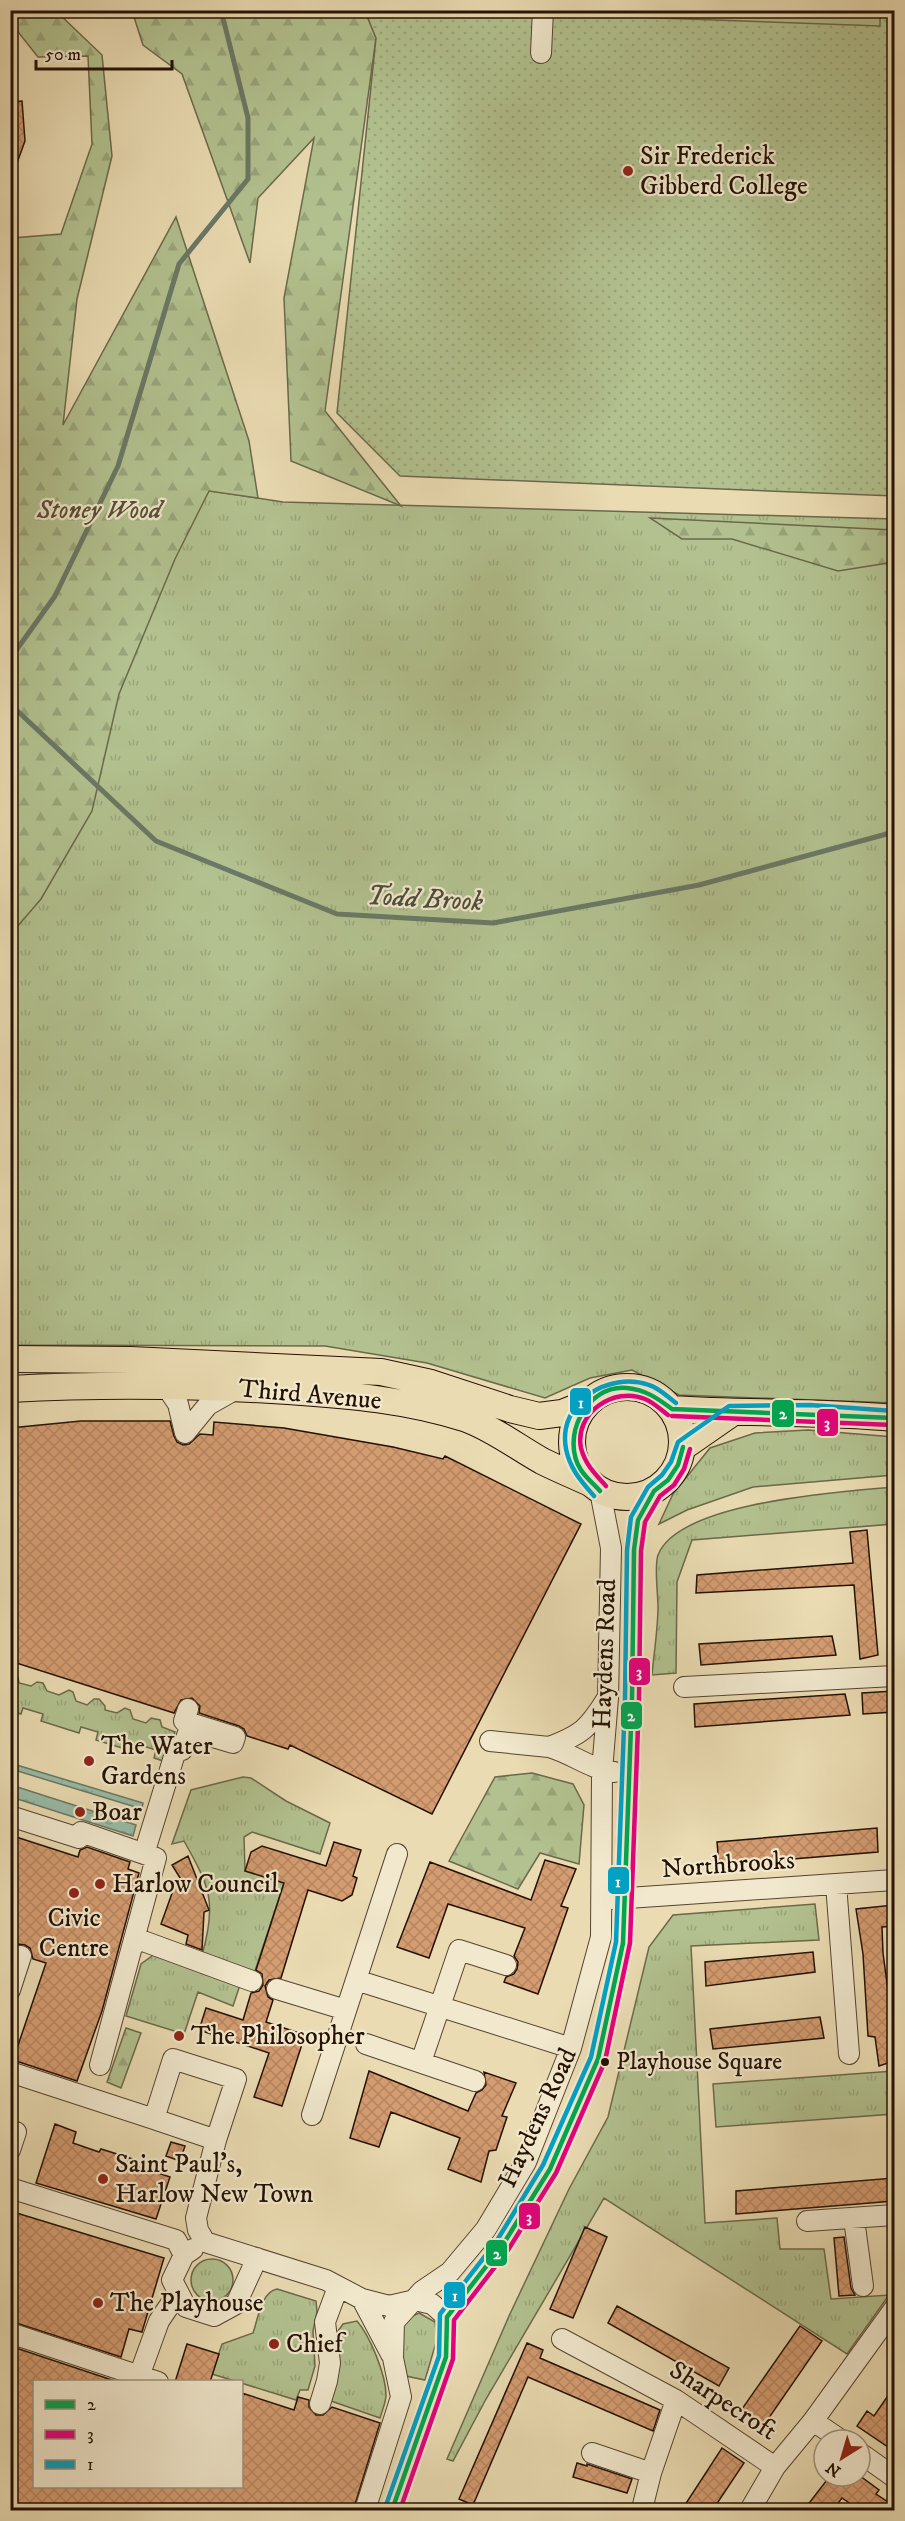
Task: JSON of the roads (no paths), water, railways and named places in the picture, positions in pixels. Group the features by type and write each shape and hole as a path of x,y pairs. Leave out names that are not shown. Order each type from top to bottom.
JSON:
{"main road":[{"name":"Third Avenue","path":"10,1359 131,1360 381,1372 431,1383 539,1416 562,1413 587,1403"},
{"name":"Third Avenue","path":"10,1389 166,1386 238,1388 351,1396 422,1407 468,1420 493,1431 543,1461 596,1487"},
{"path":"631,1386 661,1397 679,1420 683,1447 678,1465 668,1480 654,1491 639,1496 623,1497 596,1487 580,1470 573,1453 572,1435 577,1418 587,1403 608,1390 631,1386"},
{"path":"672,1409 732,1413 810,1412 894,1418"},
{"path":"683,1447 732,1413"}],"street":[{"path":"541,52 543,10"},
{"path":"166,1386 177,1404 185,1433 208,1405 238,1388"},
{"name":"Haydens Road","path":"365,2511 401,2397 393,2358 394,2322 422,2291 450,2272 486,2229 526,2162 571,2048 601,1937 602,1771 608,1698 611,1548 596,1487"},
{"name":"Haydens Road","path":"447,2317 502,2246 550,2169 598,2059 623,1943 632,1699 634,1550 638,1520 654,1491"},
{"path":"684,1687 894,1676"},
{"path":"549,1747 575,1738 593,1721 608,1698"},
{"path":"99,2065 135,1938 150,1856 177,1747 182,1750 189,1730 233,1743 235,1737 184,1721 188,1709"},
{"path":"490,1741 549,1747 570,1753 602,1771 628,1774"},
{"path":"10,1816 79,1838 81,1832 150,1856"},
{"path":"312,2115 397,1854"},
{"name":"Northbrooks","path":"602,1899 625,1900 894,1880"},
{"path":"836,1884 849,2054"},
{"path":"135,1938 252,1981"},
{"path":"421,2062 459,1950 506,1965"},
{"path":"10,1990 21,1956"},
{"path":"356,1980 571,2048"},
{"path":"277,1989 346,2010"},
{"path":"366,2044 475,2081"},
{"path":"154,2119 173,2059 236,2079 216,2140 196,2218 198,2230 205,2242 326,2280 362,2299 389,2306 415,2300 432,2304 447,2317 446,2357 392,2511"},
{"path":"10,2072 216,2140"},
{"path":"10,2188 176,2240 184,2255"},
{"path":"807,2221 894,2215"},
{"path":"854,2219 863,2286"},
{"path":"205,2242 184,2255 172,2280 186,2307 214,2316 236,2304 256,2258"},
{"path":"320,2404 330,2363 325,2322 338,2287"},
{"path":"142,2368 159,2321 178,2293"},
{"path":"362,2299 393,2358"},
{"name":"Sharpecroft","path":"562,2339 676,2400 776,2467 813,2421 894,2309"},
{"path":"10,2334 152,2380"},
{"path":"643,2505 651,2473 676,2400"},
{"path":"813,2421 823,2428"},
{"path":"592,2453 651,2473"},
{"path":"872,2461 894,2477"},
{"path":"750,2511 776,2467"}],"water":[{"path":"10,1763 143,1803 142,1809 11,1769"},
{"path":"11,1785 136,1825 133,1836 11,1797"}],"waterway":[{"path":"10,659 55,596 118,466 179,264 248,179 248,118 221,10"},
{"name":"Todd Brook","path":"10,704 156,841 337,914 493,923 699,885 894,832"}],"place":[{"name":"Sir Frederick Gibberd College","path":"628,171"},
{"name":"The Water Gardens","path":"89,1761"},
{"name":"Boar","path":"80,1812"},
{"name":"Harlow Council","path":"100,1884"},
{"name":"Civic Centre","path":"74,1893"},
{"name":"The Philosopher","path":"179,2036"},
{"name":"Playhouse Square","path":"605,2062"},
{"name":"Saint Paul's, Harlow New Town","path":"103,2179"},
{"name":"The Playhouse","path":"98,2303"},
{"name":"Chief","path":"274,2344"}],"park label":[{"name":"Stoney Wood","path":"99,510"}]}
